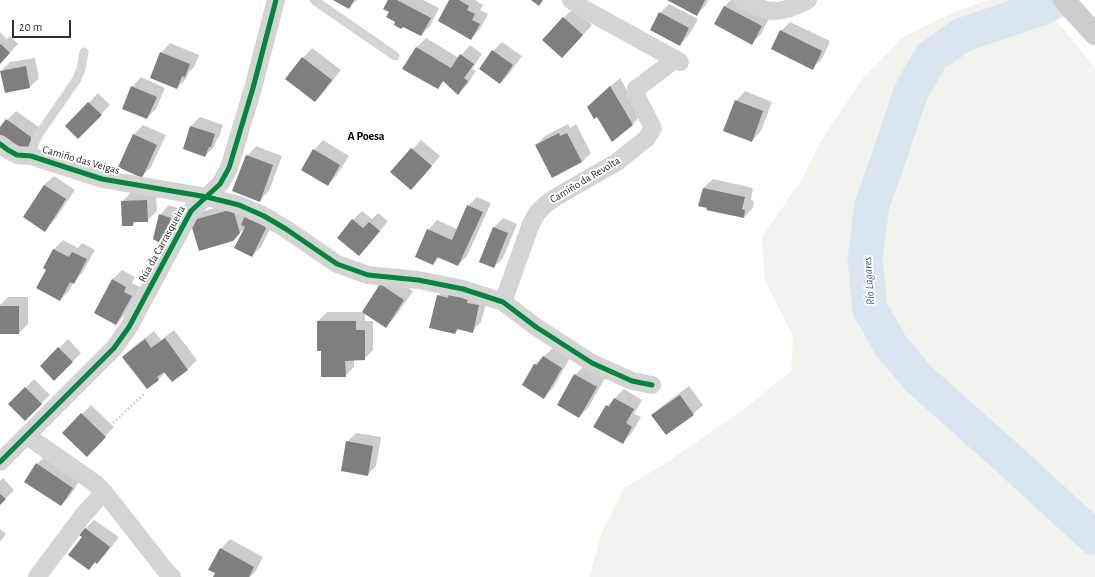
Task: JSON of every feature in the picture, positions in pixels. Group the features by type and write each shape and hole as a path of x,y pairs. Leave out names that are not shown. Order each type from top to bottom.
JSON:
{"main road":[{"path":"1064,0 1095,34"}],"street":[{"name":"Rúa da Carrasqueira","path":"0,462 114,348 129,327 191,210 220,184 229,168 253,88 276,0"},
{"name":"Camiño da Revolta","path":"503,302 531,224 537,213 556,197 617,162 647,138 653,128 636,95 636,89 669,64 677,60 586,10 571,0"},
{"path":"743,0 767,10 780,11 808,0"},
{"name":"Camiño das Veigas","path":"0,144 17,155 31,156 102,179 207,197 239,205 264,216 286,229 337,264 368,275 418,280 463,289 503,302 536,327 592,363 632,380 652,385"},
{"path":"27,435 96,484 172,577"},
{"path":"37,577 84,514 104,492"}],"lane":[{"path":"314,0 395,56"},
{"path":"31,156 34,144 39,134 77,79 81,70 84,52"}],"path":[{"path":"113,424 145,393"}],"shaded area":[{"path":"988,0 1027,0 1049,12 1095,68 1095,577 589,577 602,532 624,488 666,463 743,410 791,371 793,336 765,281 762,237 802,179 821,141 864,77 903,37 959,10"}],"building":[{"path":"333,0 354,0 349,9"},
{"path":"388,0 397,0 431,18 421,36 403,27 401,29 394,25 395,22 386,17 389,12 383,9"},
{"path":"449,0 459,0 469,6 467,10 475,14 472,20 480,24 471,40 438,21"},
{"path":"531,0 543,0 539,6"},
{"path":"667,0 705,0 697,16"},
{"path":"724,6 762,26 752,45 714,24"},
{"path":"659,12 689,28 680,46 650,30"},
{"path":"563,17 583,35 562,58 542,40"},
{"path":"780,30 822,51 813,70 771,49"},
{"path":"1,44 10,53 0,64 0,45"},
{"path":"416,47 451,68 460,54 474,64 464,78 468,81 458,95 443,81 438,89 402,69"},
{"path":"492,50 513,65 500,84 479,69"},
{"path":"160,52 190,64 185,77 182,76 177,89 150,78"},
{"path":"302,57 332,80 315,102 285,79"},
{"path":"26,66 30,88 5,93 0,71"},
{"path":"131,86 157,97 147,119 122,109"},
{"path":"610,86 633,125 612,142 597,117 594,119 587,107"},
{"path":"735,100 763,111 752,142 723,131"},
{"path":"88,102 102,115 78,139 65,126"},
{"path":"6,119 31,137 31,142 28,147 22,152 0,138 0,127"},
{"path":"190,126 215,134 211,147 209,147 205,157 183,149"},
{"path":"559,133 560,136 567,133 582,162 552,178 535,145"},
{"path":"133,134 157,145 142,178 118,167"},
{"path":"411,148 432,166 411,190 390,172"},
{"path":"313,149 340,165 328,186 301,170"},
{"path":"246,155 273,165 260,202 232,191"},
{"path":"44,185 66,199 45,232 23,217"},
{"path":"703,188 745,197 742,209 745,210 744,218 706,210 707,208 698,206"},
{"path":"147,200 148,222 133,222 133,226 122,226 121,201"},
{"path":"467,205 483,212 458,266 437,257 433,265 415,257 427,229 452,240"},
{"path":"233,209 240,233 233,241 199,251 190,221"},
{"path":"247,211 269,222 252,257 234,248 245,227 241,225"},
{"path":"159,214 171,218 170,223 174,224 165,246 153,239"},
{"path":"352,219 363,228 369,222 380,231 359,256 337,238"},
{"path":"493,227 508,233 494,268 479,262"},
{"path":"53,249 69,257 72,252 87,259 74,284 70,282 60,301 36,288 46,270 43,268"},
{"path":"112,279 126,287 124,292 132,296 116,325 94,313"},
{"path":"380,284 404,300 386,328 362,312"},
{"path":"449,293 468,298 467,303 479,305 473,333 457,329 455,334 429,328 437,295 448,298"},
{"path":"0,306 19,306 19,334 0,334"},
{"path":"317,321 356,321 356,330 365,330 365,360 345,361 346,377 321,377 321,351 317,351"},
{"path":"165,338 188,370 172,382 164,372 157,377 159,380 147,389 122,357 145,339 151,348"},
{"path":"58,347 73,362 54,381 40,366"},
{"path":"543,356 562,368 544,399 522,385 534,364 537,365"},
{"path":"574,374 597,387 579,418 557,405"},
{"path":"25,387 42,404 25,421 8,404"},
{"path":"680,395 694,415 666,435 651,415"},
{"path":"614,398 634,409 626,423 632,427 623,444 593,427 606,405 609,407"},
{"path":"81,413 106,437 87,457 62,433"},
{"path":"346,441 373,446 368,476 341,471"},
{"path":"36,463 73,488 61,506 24,482"},
{"path":"0,494 6,499 0,505"},
{"path":"85,528 110,547 97,564 95,562 89,570 68,555 82,537 79,535"},
{"path":"220,548 254,567 249,577 213,577 215,573 208,570"}],"waterway":[{"name":"Río Lagares","path":"1057,0 1042,8 962,35 931,57 911,92 872,205 865,259 870,309 891,346 919,379 1095,538"}],"cycle path":[{"path":"0,462 114,348 129,327 191,211 220,184 229,168 253,88 276,0"},
{"path":"0,144 17,155 31,156 102,179 207,197 239,205 264,216 286,229 337,264 368,275 418,280 463,289 503,302 536,327 592,363 632,381 652,385"}],"district":[{"name":"A Poesa","path":"366,136"}]}
